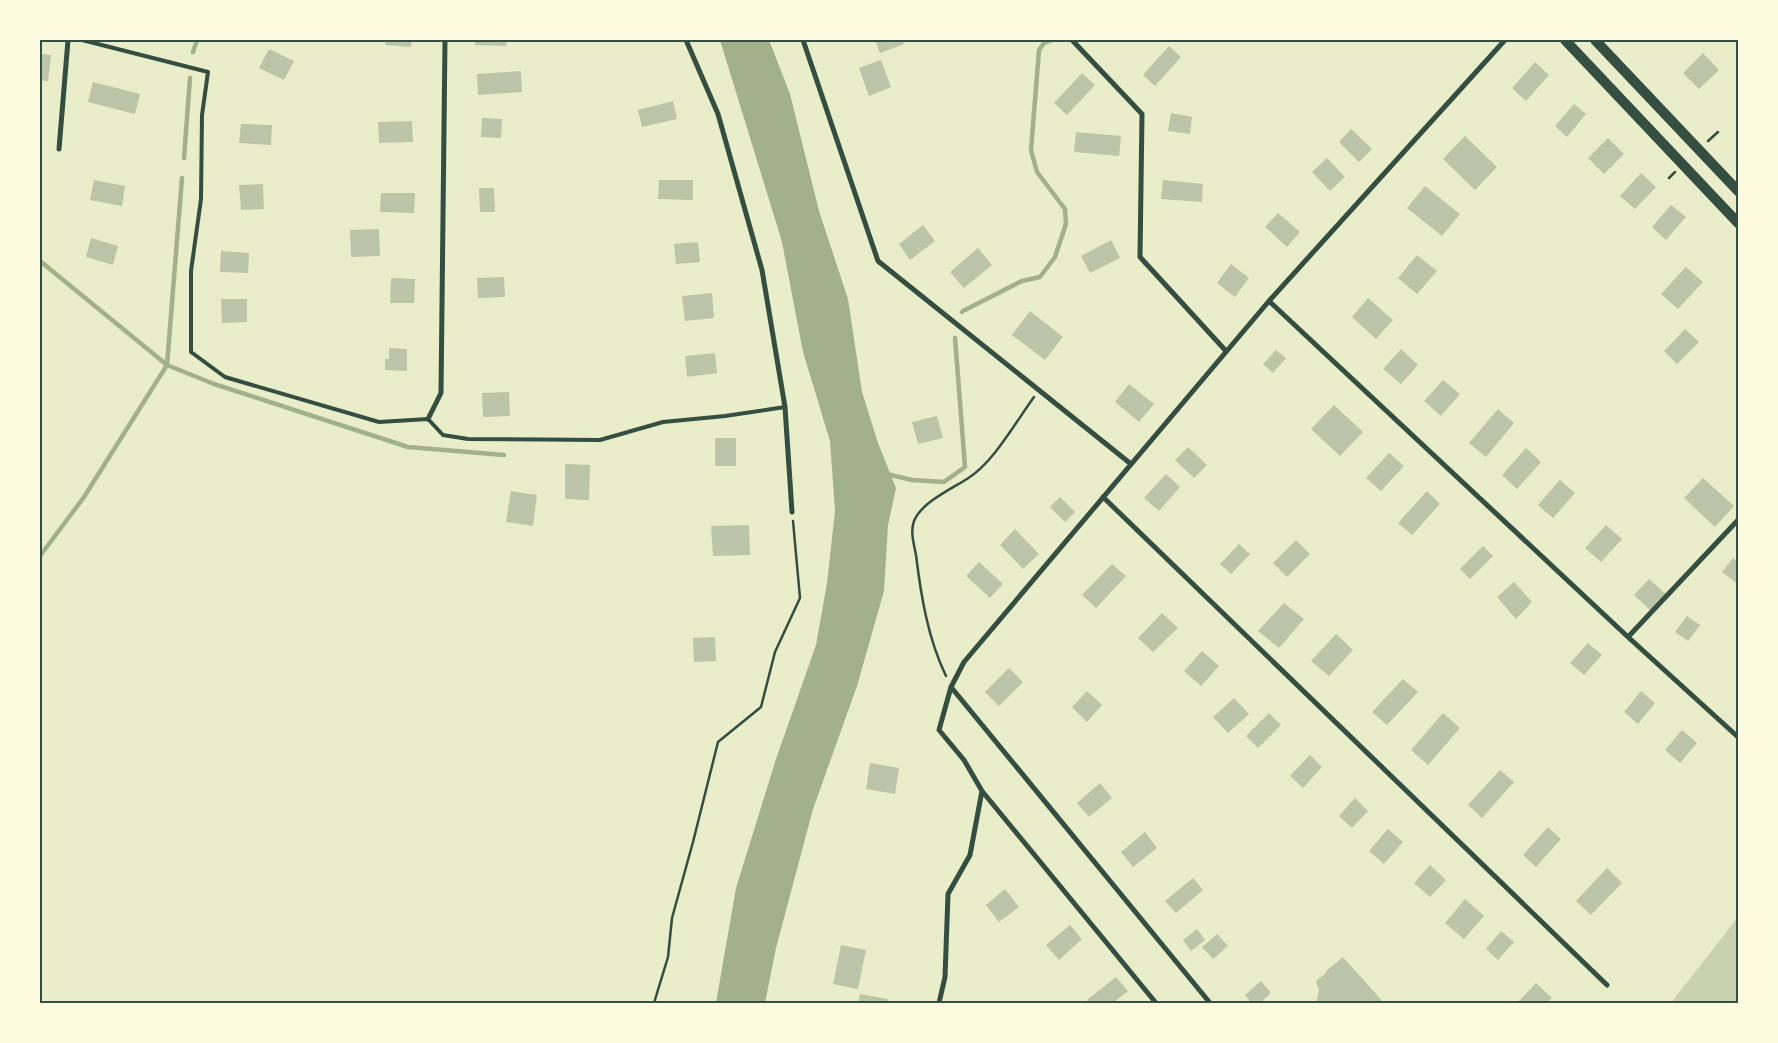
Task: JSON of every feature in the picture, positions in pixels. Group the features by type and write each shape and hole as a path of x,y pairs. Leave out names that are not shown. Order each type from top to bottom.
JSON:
{"main road":[{"path":"1565,40 1738,223"},
{"path":"1595,40 1738,191"}],"street":[{"path":"59,149 68,40"},
{"path":"428,418 441,393 445,40"},
{"path":"686,40 718,114 762,270 785,407 792,512"},
{"path":"804,40 878,261 1131,464"},
{"path":"1072,40 1142,114 1140,257 1226,351"},
{"path":"1156,1003 982,791 964,760 939,730 951,687 964,662 1226,351 1505,40"},
{"path":"1269,301 1628,637 1738,737"},
{"path":"1103,497 1607,985"},
{"path":"1628,637 1738,520"},
{"path":"951,687 1210,1003"},
{"path":"939,1003 945,977 948,894 970,855 982,791"}],"lane":[{"path":"82,40 208,72 202,115 201,199 192,270 192,352 225,377 379,422 428,418 444,435 468,439 600,440 663,422 725,416 785,407"}],"path":[{"path":"1707,142 1718,132"},
{"path":"1669,178 1675,172"},
{"path":"951,687 939,661 929,626 912,533 915,520 929,502 970,478 986,462 1039,390"},
{"path":"654,1003 668,958 672,918 718,742 761,707 775,652 800,598 792,512"}],"shaded area":[{"path":"720,40 769,40 790,94 819,211 848,299 862,392 878,443 896,488 888,525 884,591 857,686 813,809 776,948 765,1003 716,1003 736,888 776,759 816,645 827,583 835,511 830,441 803,352 782,242"},
{"path":"1738,917 1738,1003 1671,1003"}],"building":[{"path":"386,40 412,40 411,47 385,45"},
{"path":"475,40 507,40 506,46 475,45"},
{"path":"875,40 902,40 904,44 880,53"},
{"path":"1169,46 1181,57 1155,86 1143,75"},
{"path":"269,49 294,61 284,80 259,68"},
{"path":"1703,53 1719,70 1699,89 1683,73"},
{"path":"40,54 51,55 48,81 40,80"},
{"path":"881,60 891,87 869,96 859,68"},
{"path":"1535,62 1549,75 1526,101 1512,88"},
{"path":"521,71 522,92 478,95 477,74"},
{"path":"1082,73 1095,85 1067,115 1054,103"},
{"path":"93,82 140,94 135,114 88,102"},
{"path":"673,101 677,119 642,127 638,110"},
{"path":"1574,104 1586,114 1567,137 1555,126"},
{"path":"1171,113 1192,117 1190,134 1168,131"},
{"path":"482,118 502,119 501,138 481,137"},
{"path":"412,121 413,142 379,143 378,122"},
{"path":"241,124 272,125 271,145 239,143"},
{"path":"1351,129 1372,149 1359,162 1339,142"},
{"path":"1076,132 1121,136 1119,156 1074,152"},
{"path":"1465,136 1497,167 1475,190 1443,159"},
{"path":"1608,138 1624,154 1604,174 1588,158"},
{"path":"1327,158 1345,177 1330,191 1312,172"},
{"path":"1641,173 1656,187 1635,209 1620,196"},
{"path":"94,180 125,186 122,206 90,200"},
{"path":"659,180 693,180 693,200 658,199"},
{"path":"1163,180 1203,184 1202,202 1161,199"},
{"path":"263,184 264,209 241,210 239,185"},
{"path":"1425,186 1460,214 1442,236 1407,208"},
{"path":"479,188 494,188 495,212 480,212"},
{"path":"381,193 415,193 414,213 380,212"},
{"path":"1671,205 1686,217 1666,240 1652,227"},
{"path":"1278,213 1300,232 1287,247 1265,227"},
{"path":"923,225 935,241 910,260 899,244"},
{"path":"379,229 380,256 351,257 350,230"},
{"path":"91,238 118,246 113,265 86,257"},
{"path":"1111,240 1120,258 1090,273 1081,256"},
{"path":"698,242 700,262 676,264 674,244"},
{"path":"978,248 992,265 964,288 950,272"},
{"path":"221,251 249,253 248,273 220,272"},
{"path":"1417,255 1437,271 1417,294 1398,278"},
{"path":"1231,264 1249,278 1235,297 1217,283"},
{"path":"1686,267 1703,282 1678,309 1661,294"},
{"path":"504,277 505,297 478,298 477,278"},
{"path":"391,278 415,279 414,303 390,303"},
{"path":"712,293 714,318 685,321 682,296"},
{"path":"1368,298 1393,320 1376,339 1352,317"},
{"path":"221,299 247,299 247,322 222,323"},
{"path":"1030,311 1063,337 1045,360 1012,335"},
{"path":"1685,329 1699,342 1677,364 1664,351"},
{"path":"389,348 407,349 407,371 385,370 385,359 389,359"},
{"path":"1401,349 1418,365 1401,384 1383,369"},
{"path":"1276,350 1286,358 1273,373 1263,364"},
{"path":"715,353 717,373 687,377 685,356"},
{"path":"1443,380 1460,394 1441,416 1424,401"},
{"path":"1129,384 1154,404 1139,422 1115,402"},
{"path":"509,392 510,416 483,417 482,393"},
{"path":"1334,405 1363,432 1340,456 1311,429"},
{"path":"1498,409 1514,423 1486,457 1469,443"},
{"path":"937,416 943,438 918,444 912,422"},
{"path":"715,438 736,438 736,466 715,466"},
{"path":"1188,447 1207,465 1194,478 1175,460"},
{"path":"1526,448 1541,462 1517,489 1502,475"},
{"path":"1389,453 1404,466 1381,491 1366,478"},
{"path":"565,464 590,465 589,500 565,499"},
{"path":"1166,474 1180,487 1159,511 1144,498"},
{"path":"1703,478 1734,506 1715,527 1684,498"},
{"path":"1560,480 1575,493 1553,518 1538,505"},
{"path":"511,491 537,495 533,526 506,522"},
{"path":"1427,491 1440,504 1412,535 1398,523"},
{"path":"1060,497 1075,512 1065,522 1050,507"},
{"path":"749,525 750,555 713,556 711,526"},
{"path":"1606,525 1622,539 1601,562 1585,548"},
{"path":"1015,529 1039,554 1023,569 1000,545"},
{"path":"1296,540 1310,554 1287,577 1273,563"},
{"path":"1239,544 1250,554 1231,574 1220,564"},
{"path":"1483,546 1493,556 1470,579 1460,569"},
{"path":"1733,558 1738,562 1738,584 1722,572"},
{"path":"979,562 1003,584 990,598 966,576"},
{"path":"1112,564 1126,576 1096,608 1082,595"},
{"path":"1649,579 1666,594 1651,611 1634,595"},
{"path":"1514,582 1532,602 1516,619 1497,597"},
{"path":"1284,603 1304,619 1279,648 1258,631"},
{"path":"1162,613 1178,628 1153,652 1138,638"},
{"path":"1687,616 1700,625 1688,641 1675,632"},
{"path":"1336,634 1353,650 1329,676 1311,661"},
{"path":"715,637 716,661 694,662 693,638"},
{"path":"1588,643 1602,655 1584,675 1570,663"},
{"path":"1202,651 1219,666 1201,686 1184,671"},
{"path":"1009,668 1023,682 999,706 985,692"},
{"path":"1403,679 1418,692 1387,725 1372,712"},
{"path":"1087,691 1102,705 1087,722 1072,707"},
{"path":"1641,691 1655,703 1638,724 1624,712"},
{"path":"1234,698 1249,714 1228,733 1213,717"},
{"path":"1269,713 1281,725 1258,748 1246,736"},
{"path":"1443,713 1460,728 1428,765 1411,750"},
{"path":"1682,730 1697,743 1680,763 1665,750"},
{"path":"1310,755 1322,767 1303,788 1290,776"},
{"path":"870,763 899,768 895,794 866,789"},
{"path":"1500,770 1514,782 1482,818 1468,805"},
{"path":"1100,783 1112,798 1089,817 1077,803"},
{"path":"1355,798 1368,811 1352,828 1339,816"},
{"path":"1548,827 1561,839 1536,867 1523,855"},
{"path":"1388,829 1403,842 1384,864 1369,851"},
{"path":"1145,832 1157,848 1133,867 1121,852"},
{"path":"1430,865 1446,880 1430,897 1414,883"},
{"path":"1607,868 1622,883 1591,915 1576,901"},
{"path":"1193,878 1203,890 1176,913 1165,901"},
{"path":"1005,889 1019,907 999,922 986,905"},
{"path":"1465,899 1484,916 1464,939 1445,923"},
{"path":"1070,925 1082,939 1059,960 1046,945"},
{"path":"1197,929 1205,940 1191,951 1183,940"},
{"path":"1501,931 1514,942 1498,960 1486,949"},
{"path":"1217,934 1228,946 1213,959 1202,947"},
{"path":"841,945 866,950 858,989 833,984"},
{"path":"1343,957 1384,1003 1319,1003 1317,1000 1319,990 1316,981"},
{"path":"1116,977 1128,991 1113,1003 1089,1003 1087,1000"},
{"path":"1261,981 1271,993 1260,1003 1252,1003 1245,995"},
{"path":"1536,983 1552,998 1546,1003 1520,1003 1519,1001"},
{"path":"860,994 888,999 887,1003 858,1003"}],"waterway":[{"path":"193,52 197,40"},
{"path":"962,312 1022,281 1040,277 1055,257 1066,224 1065,209 1037,172 1031,150 1039,50 1044,43 1052,40"},
{"path":"184,158 190,78"},
{"path":"40,556 84,497 167,365 182,178"},
{"path":"40,261 167,365 214,384 408,447 504,455"},
{"path":"887,474 912,480 944,482 965,467 955,338"}]}
